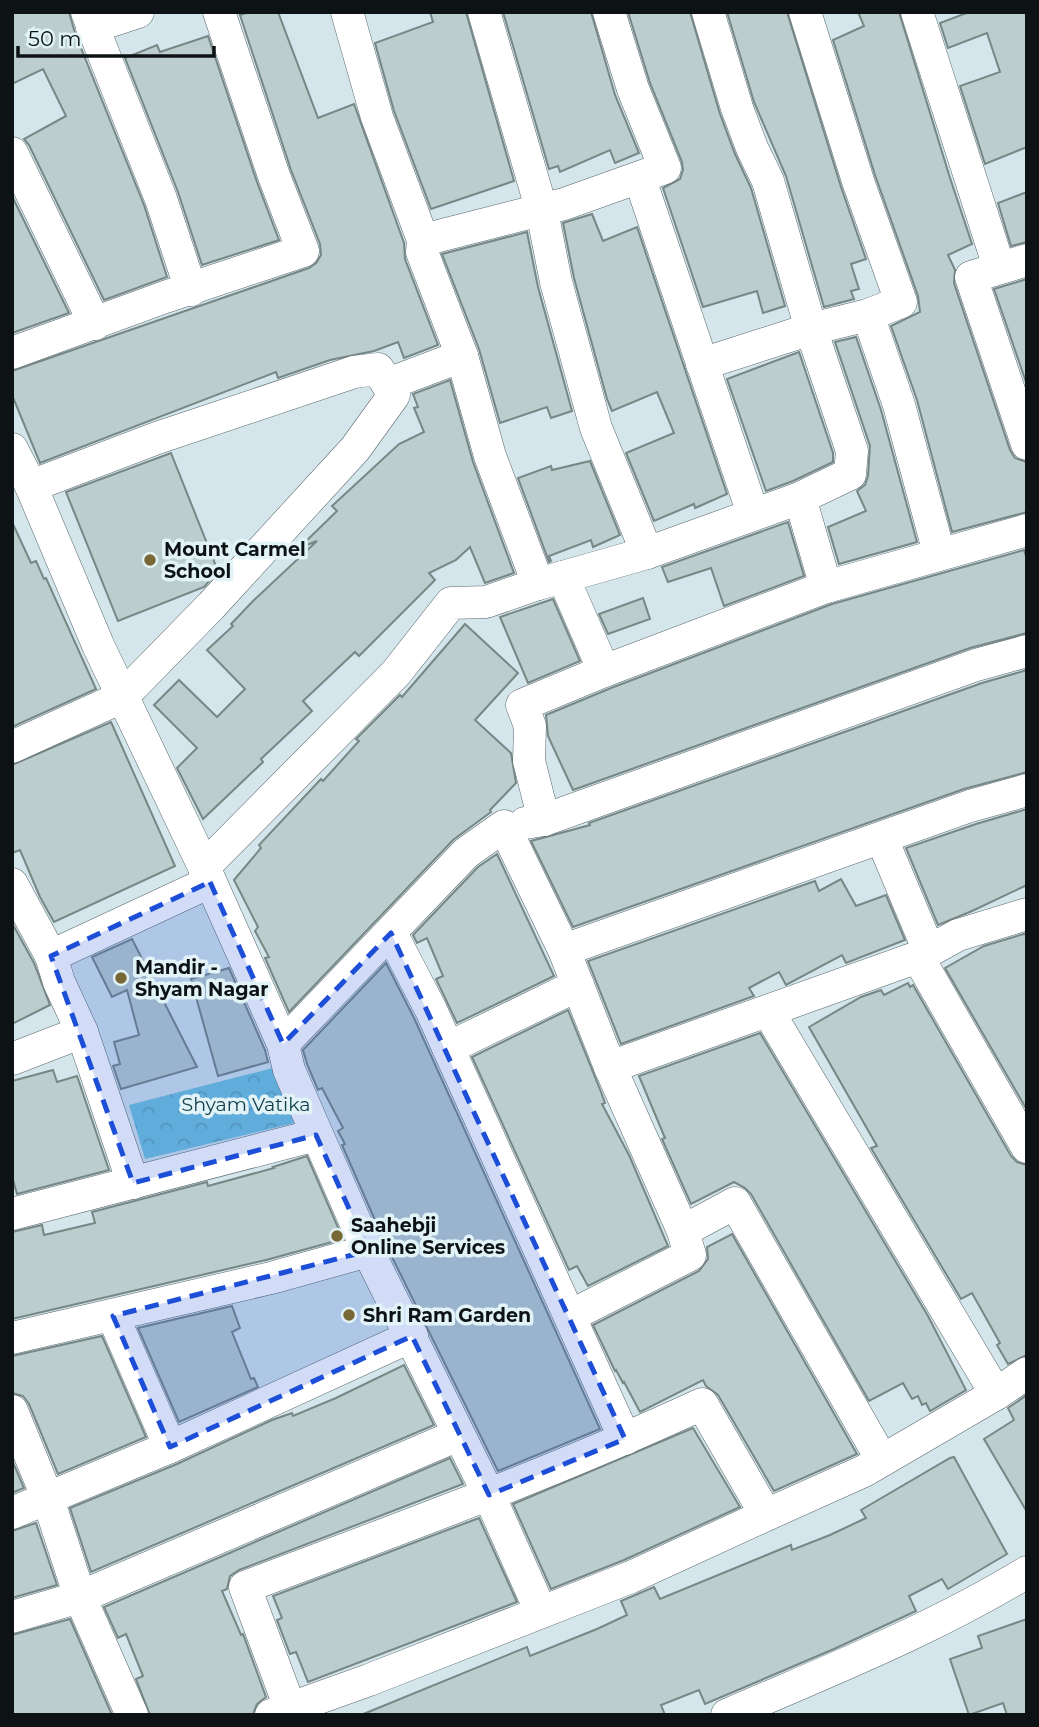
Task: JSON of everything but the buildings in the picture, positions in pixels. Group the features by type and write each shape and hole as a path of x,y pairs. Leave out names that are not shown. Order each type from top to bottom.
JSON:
{"street":[{"path":"138,12 90,20 161,199 191,290"},
{"path":"12,354 165,297 303,251 274,176 219,12"},
{"path":"347,12 377,117 423,240 422,253 462,356 490,456 551,581 604,671"},
{"path":"484,12 541,211 556,282 596,428 647,553"},
{"path":"423,240 541,211 640,179 665,168 634,89 609,12"},
{"path":"51,956 207,874 396,673 451,603 486,602 647,553 800,498 850,474 852,451 811,329 768,181 737,108 708,12"},
{"path":"702,364 901,302 858,181 805,12"},
{"path":"917,12 1013,264 971,277 1027,444"},
{"path":"12,153 95,324"},
{"path":"640,179 753,514"},
{"path":"868,314 899,405 939,553"},
{"path":"388,384 462,356"},
{"path":"12,747 122,697 211,606 355,449 394,395 378,369 354,372 157,438 31,486"},
{"path":"12,449 31,486 122,697 207,874 283,1044 289,1070 368,1251 489,1495 541,1612"},
{"path":"800,498 826,587"},
{"path":"544,820 529,761 530,726 522,705 826,587 1027,530"},
{"path":"283,1044 466,853 504,826 544,820 861,705 976,665 1027,651"},
{"path":"564,950 970,806 1027,790"},
{"path":"504,826 564,950 610,1067 683,1231 690,1255 570,1317"},
{"path":"882,839 923,954 1027,1147"},
{"path":"12,884 51,956 59,982 82,1032 133,1183"},
{"path":"610,1067 923,954 958,935 1027,914"},
{"path":"391,933 448,1048 625,1439"},
{"path":"448,1048 578,985"},
{"path":"768,1011 996,1394"},
{"path":"12,1059 82,1032"},
{"path":"12,1214 316,1135"},
{"path":"683,1231 735,1203 882,1460"},
{"path":"12,1338 113,1316 368,1251"},
{"path":"113,1316 170,1447"},
{"path":"12,1513 170,1447 412,1336"},
{"path":"766,1516 702,1404 489,1495 245,1587 281,1711 335,1704 766,1516 882,1460 1027,1373"},
{"path":"12,1411 48,1499 80,1597 132,1715"},
{"path":"12,1616 80,1597 458,1436"},
{"path":"727,1715 868,1654 984,1598 1027,1572"}],"highlighted area":[{"path":"210,882 283,1044 391,933 625,1439 489,1495 412,1336 170,1447 113,1316 368,1251 316,1135 133,1183 51,956"}],"green space":[{"name":"Shyam Vatika","path":"273,1068 294,1123 145,1159 129,1105"}],"place":[{"name":"Mount Carmel School","path":"150,560"},
{"name":"Mandir - Shyam Nagar","path":"121,978"},
{"name":"Saahebji Online Services","path":"337,1236"},
{"name":"Shri Ram Garden","path":"349,1315"}]}
